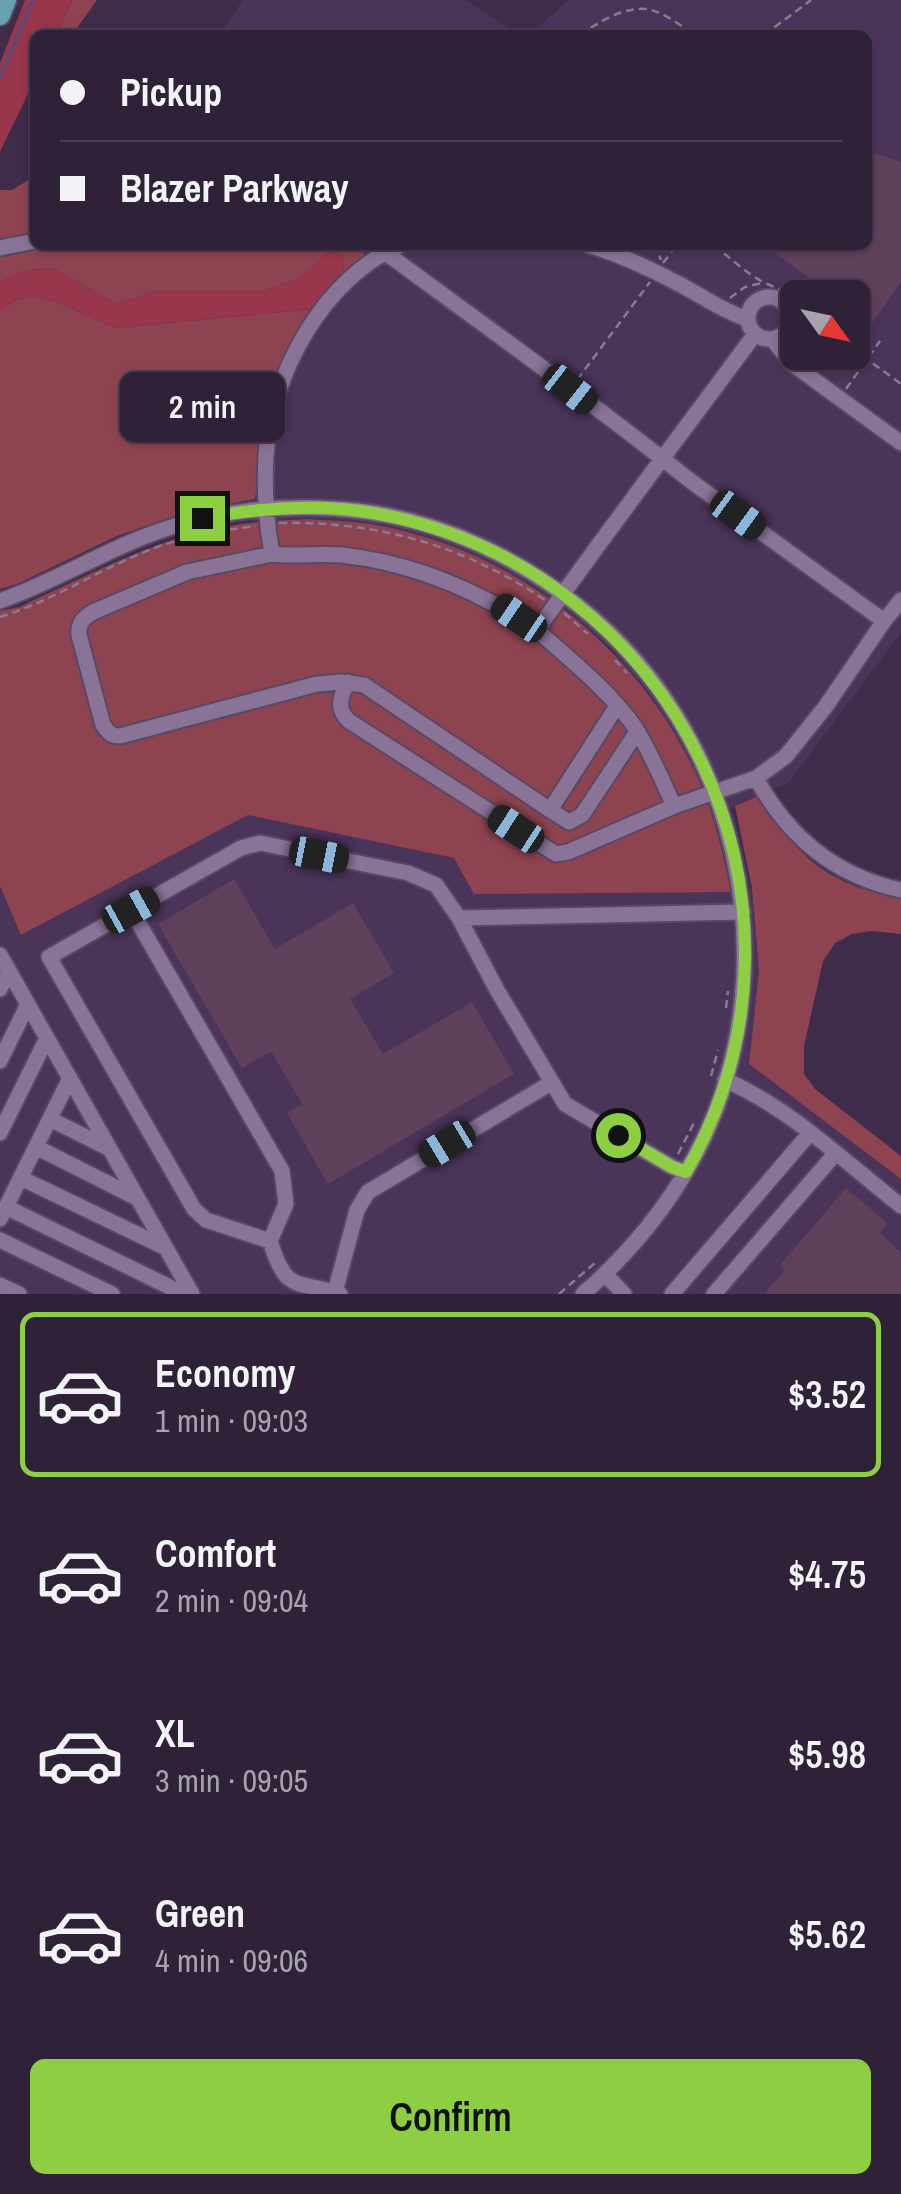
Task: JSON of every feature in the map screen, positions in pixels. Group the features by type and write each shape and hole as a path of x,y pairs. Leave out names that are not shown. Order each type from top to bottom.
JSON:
{"main road":[{"path":"0,14 6,0"}],"street":[{"path":"0,248 30,241"},
{"path":"272,554 266,509 266,451 276,402 296,349 326,302 378,250"},
{"path":"383,250 884,621"},
{"path":"537,630 663,459 751,327 748,313 756,302 768,297 781,301 789,311 789,326 772,340 765,340 751,327 679,284 604,250"},
{"path":"772,340 791,364 901,443"},
{"path":"0,601 160,531 202,518 266,509 334,509 369,512 419,524 492,551 563,593 612,634 664,696 692,742 714,792 731,840 744,912 744,979 736,1040 704,1138 652,1223 583,1294"},
{"path":"637,732 582,814 570,822 364,685 318,684 114,736 104,725 78,625 93,612 187,572 272,554 337,554 392,562 502,606 537,630 580,669 637,732 674,806"},
{"path":"348,682 340,706 349,721 556,854 756,778 786,756 901,600"},
{"path":"550,810 616,706"},
{"path":"756,778 785,822 830,863 862,880 901,890"},
{"path":"270,1241 206,1220 194,1210 49,956 241,848 260,843 408,872 436,885 459,918 565,1104 686,1172"},
{"path":"131,910 282,1172 286,1204 270,1241 280,1270 289,1280 338,1293 356,1210 368,1192 551,1083"},
{"path":"459,918 744,912"},
{"path":"0,954 192,1294"},
{"path":"0,990 9,971"},
{"path":"0,1061 28,1004"},
{"path":"0,1133 48,1038"},
{"path":"70,1078 4,1207 184,1294"},
{"path":"725,1080 752,1092 810,1133 901,1206"},
{"path":"50,1119 110,1149"},
{"path":"672,1294 810,1133"},
{"path":"36,1147 138,1198"},
{"path":"714,1294 835,1154"},
{"path":"21,1178 166,1248"},
{"path":"0,1240 112,1294"},
{"path":"605,1274 624,1294"},
{"path":"0,1285 19,1294"}],"path":[{"path":"771,30 811,0"},
{"path":"587,30 602,20 648,9 687,30"},
{"path":"656,250 662,264 673,250"},
{"path":"721,250 764,282 780,287"},
{"path":"570,389 655,273"},
{"path":"722,311 732,296 745,287 764,282"},
{"path":"870,357 880,341"},
{"path":"870,361 901,384"},
{"path":"839,398 860,370"}],"shaded area":[{"path":"25,0 72,0 58,30 30,30 30,89 0,152 0,63"},
{"path":"72,0 97,0 76,30 58,30"},
{"path":"243,0 466,0 511,30 222,30"},
{"path":"569,0 901,0 901,633 789,782 712,816 684,750 653,700 611,649 533,586 487,561 426,538 375,525 308,519 251,522 265,412 283,360 312,309 344,273 364,258 363,250 872,250 872,30 535,30"},
{"path":"30,179 30,233 0,239 0,190 12,190"},
{"path":"30,248 331,250 297,280 266,290 159,290 117,304 52,268 27,270 0,282 0,257"},
{"path":"331,250 363,250 365,258 344,273 343,256"},
{"path":"331,250 343,256 344,273 312,309 115,328 53,300 30,296 0,310 0,282 27,270 52,268 117,304 159,290 266,290 297,280"},
{"path":"30,296 53,300 115,328 312,309 283,360 265,412 255,499 186,512 117,536 0,589 0,310"},
{"path":"308,519 376,525 431,539 484,560 533,587 578,621 619,660 655,703 685,751 712,814 731,892 474,894 454,858 248,815 21,935 0,886 0,611 19,607 126,558 192,534 235,525"},
{"path":"756,797 816,865 852,885 901,898 901,934 852,934 835,943 823,961 804,1046 804,1074 815,1089 901,1156 901,1179 749,1064 759,971 752,888 735,806"},
{"path":"248,815 454,858 731,892 752,888 759,971 749,1063 901,1179 901,1294 0,1294 0,886 22,935"}],"building":[{"path":"872,152 901,162 901,282 872,323 870,280 812,280 771,250 872,250"},
{"path":"234,879 275,949 353,903 394,973 350,999 383,1054 472,1002 514,1074 328,1184 287,1113 302,1104 271,1051 242,1068 158,924"},
{"path":"846,1188 888,1224 880,1233 901,1252 901,1294 764,1294 785,1270 780,1265"}],"waterway":[{"path":"0,77 33,0"}],"route":[{"path":"202,518 266,509 334,509 394,517 466,539 528,570 563,593 612,634 664,696 704,765 724,815 744,912 744,979 728,1072 704,1138 686,1172 618,1135"}]}
